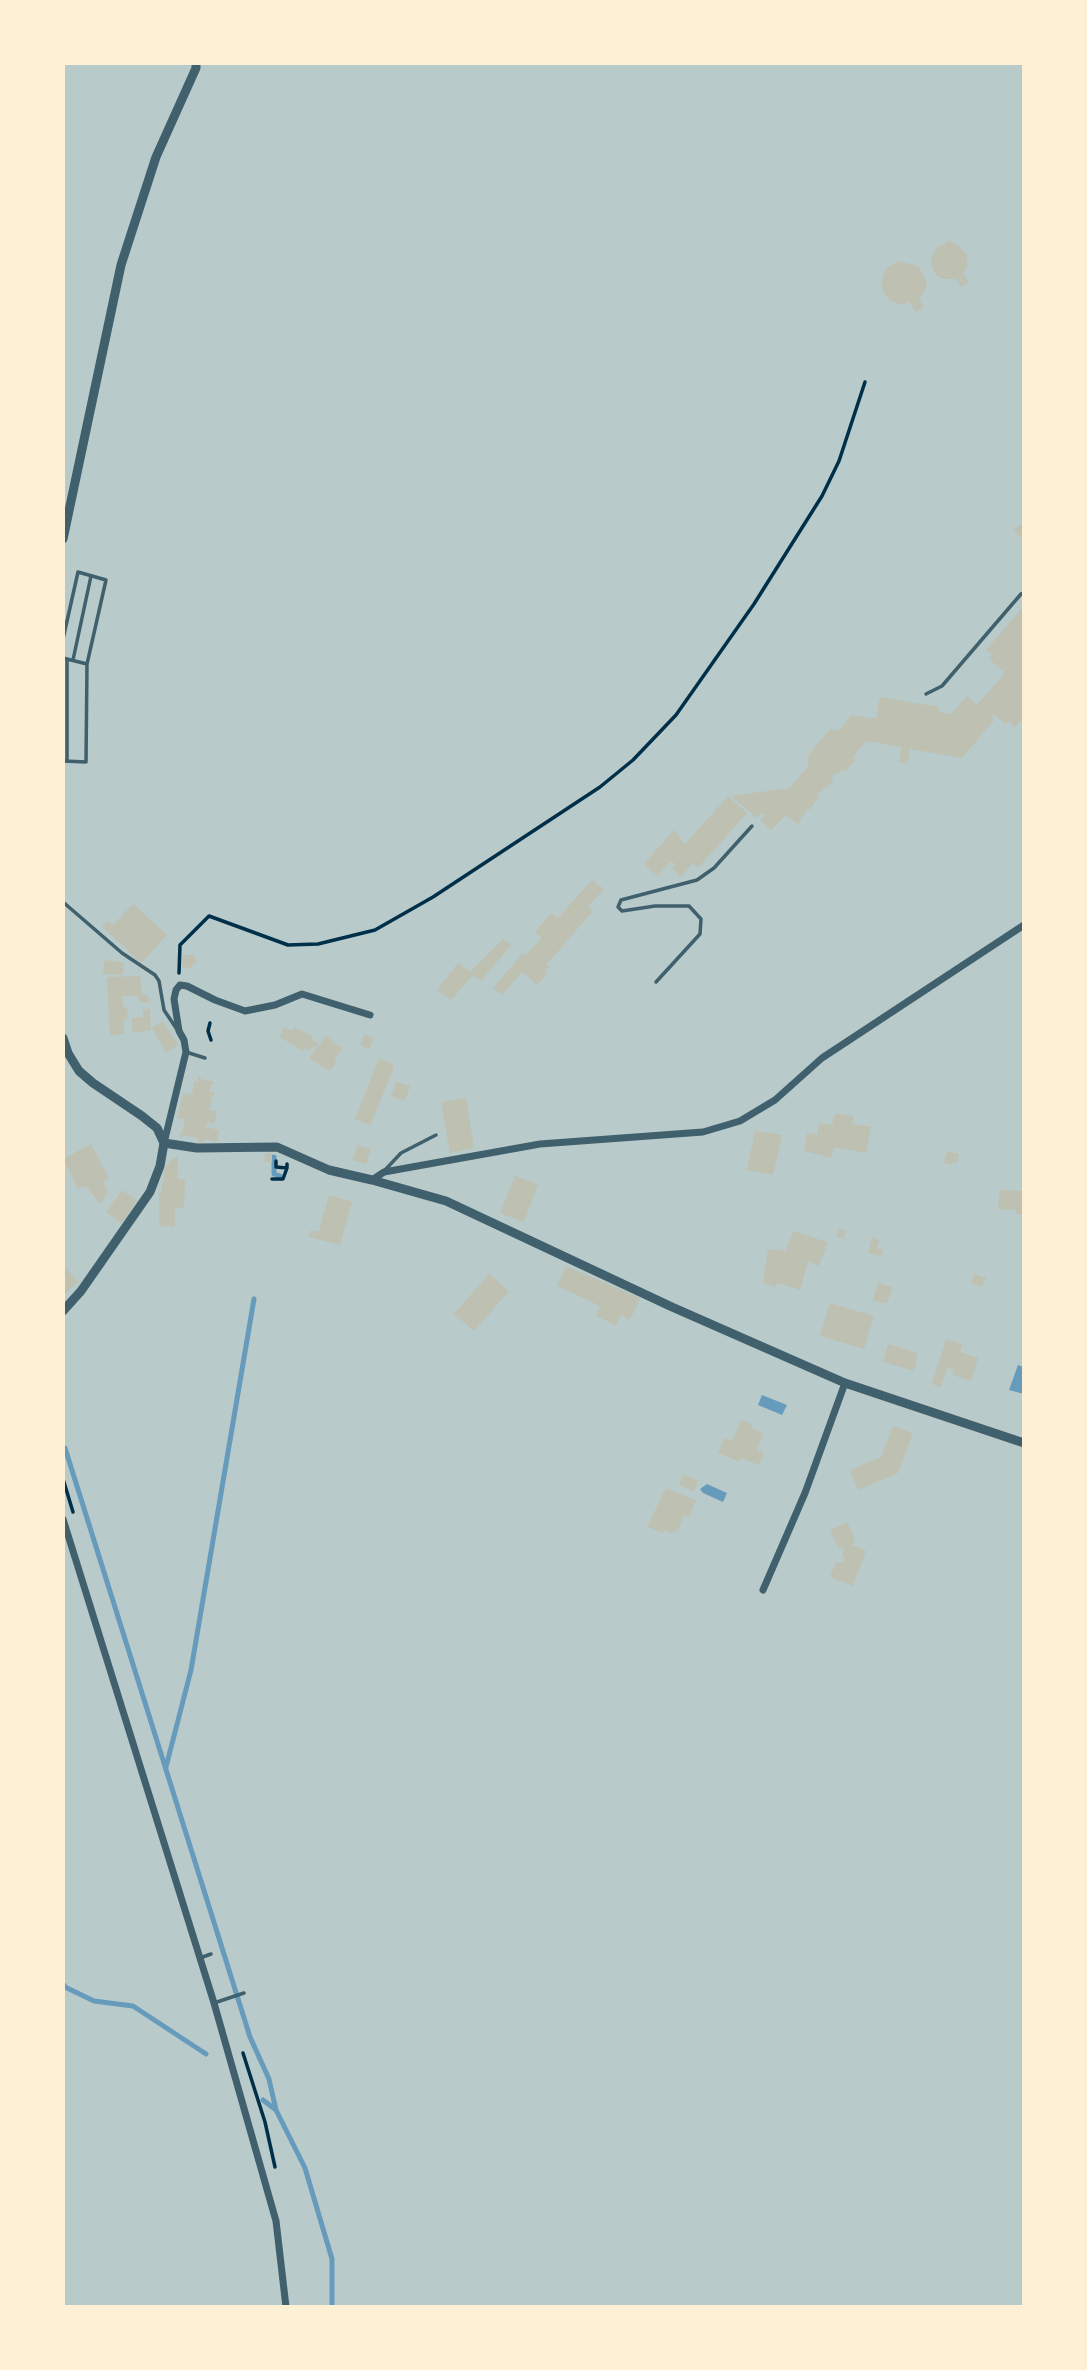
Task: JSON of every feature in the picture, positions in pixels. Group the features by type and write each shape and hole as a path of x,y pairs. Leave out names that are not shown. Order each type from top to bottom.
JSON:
{"street":[{"path":"63,539 121,265 156,157 196,63"},
{"path":"372,1180 384,1172 540,1144 703,1132 740,1121 775,1100 822,1058 1024,925"},
{"path":"63,1311 81,1291 150,1192 160,1166 186,1052 179,1031 174,999 180,985 245,1011 275,1005 302,994 370,1015"},
{"path":"63,1038 79,1071 157,1128 164,1143"},
{"path":"164,1143 197,1148 277,1147 329,1170 446,1201 672,1307 845,1383 1024,1443"},
{"path":"763,1590 805,1493 845,1383"},
{"path":"63,1518 214,2003 276,2221 286,2307"}],"lane":[{"path":"63,639 78,572 106,580 87,664 86,762 65,761 65,658 87,664"},
{"path":"74,660 92,576"},
{"path":"926,694 942,686 1024,593"},
{"path":"656,982 700,934 701,919 689,906 655,906 622,911 618,907 621,900 697,880 714,868 752,826"},
{"path":"63,902 122,953 155,975 159,981 164,1010 179,1031"},
{"path":"186,1052 205,1058"},
{"path":"384,1172 401,1153 436,1135"},
{"path":"243,1138 248,1149"},
{"path":"200,1958 211,1954"},
{"path":"214,2003 244,1993"}],"path":[{"path":"180,985 180,945 209,916 288,945 318,944 375,930 433,897 600,787 634,760 676,715 754,604 822,496 839,461 865,382"},
{"path":"209,1023 211,1040"},
{"path":"276,1159 276,1167 287,1168"},
{"path":"272,1180 283,1179 288,1162"}],"shaded area":[{"path":"63,63 1024,63 1024,2307 63,2307"}],"water":[{"path":"1018,1365 1024,1367 1024,1394 1009,1390"},
{"path":"762,1395 787,1405 782,1415 758,1405"},
{"path":"707,1484 727,1493 723,1502 703,1493 700,1489"}],"building":[{"path":"949,241 958,245 967,255 967,266 963,273 969,282 961,287 956,279 943,279 936,275 931,263 937,248"},
{"path":"899,261 918,266 927,281 919,299 924,307 916,312 909,302 901,305 891,301 883,292 884,273 889,266"},
{"path":"1024,523 1024,534 1019,537 1014,529"},
{"path":"1024,606 1024,718 1015,727 1008,721 1006,724 994,714 994,720 962,758 910,749 907,764 899,762 902,747 866,741 845,772 842,769 838,774 837,772 831,778 834,780 817,795 819,797 809,810 807,809 798,824 786,815 771,830 760,820 766,815 762,813 757,818 731,796 790,788 808,766 808,756 830,729 839,731 851,715 876,719 880,697 939,707 939,712 951,714 967,696 977,705 1005,673 989,659 992,655 986,650"},
{"path":"728,796 747,813 698,868 693,863 681,877 672,868 675,864 671,861 657,876 644,864 674,830 684,843 687,842"},
{"path":"592,880 604,889 588,906 593,911 547,964 547,974 537,985 522,972 502,995 493,988 523,953 526,955 542,938 535,932 551,913 558,918"},
{"path":"133,904 167,935 141,963 102,926 108,921 113,925"},
{"path":"503,939 511,945 481,981 473,975 451,1000 437,990 458,963 470,972"},
{"path":"183,955 194,955 197,964 191,968 182,967"},
{"path":"104,960 124,963 123,975 103,974"},
{"path":"140,976 142,994 147,995 150,1002 139,1002 138,996 123,996 123,1007 127,1007 128,1019 124,1020 124,1034 110,1035 107,977"},
{"path":"150,1008 151,1030 132,1033 132,1018 143,1017 143,1010"},
{"path":"163,1021 178,1045 166,1053 152,1028"},
{"path":"294,1027 312,1036 311,1039 318,1043 315,1048 312,1046 310,1051 304,1048 303,1051 280,1037 283,1028 293,1030"},
{"path":"365,1034 374,1038 369,1049 360,1045"},
{"path":"326,1036 342,1049 334,1059 337,1062 330,1071 309,1058"},
{"path":"379,1058 393,1064 393,1070 370,1125 355,1119"},
{"path":"197,1074 201,1079 214,1083 209,1093 215,1094 212,1096 209,1110 217,1111 214,1124 208,1122 205,1127 219,1130 217,1141 205,1140 201,1144 197,1138 185,1135 181,1138 179,1135 182,1133 185,1119 177,1118 183,1093 192,1095 194,1081 199,1082"},
{"path":"396,1082 410,1086 405,1101 391,1096"},
{"path":"466,1098 474,1148 450,1153 441,1102"},
{"path":"835,1113 854,1116 852,1124 871,1127 866,1153 834,1147 831,1158 804,1151 807,1133 817,1135 819,1123 832,1125"},
{"path":"755,1131 782,1135 773,1175 747,1170"},
{"path":"91,1144 109,1179 103,1182 108,1191 100,1204 86,1186 78,1189 63,1159"},
{"path":"358,1145 371,1149 366,1164 352,1160"},
{"path":"947,1151 959,1154 957,1163 944,1163"},
{"path":"265,1153 272,1153 272,1162 264,1161"},
{"path":"178,1156 177,1179 185,1179 184,1208 175,1208 175,1227 159,1226 159,1193 165,1168"},
{"path":"515,1176 538,1184 524,1222 500,1213"},
{"path":"122,1190 137,1201 122,1223 106,1212"},
{"path":"1000,1190 1024,1191 1024,1214 1016,1214 1017,1210 998,1209"},
{"path":"329,1195 352,1202 340,1245 309,1237 311,1230 319,1232"},
{"path":"839,1229 846,1231 843,1239 837,1237"},
{"path":"793,1231 828,1242 819,1266 808,1261 800,1290 777,1283 775,1287 763,1283 768,1249 786,1251"},
{"path":"872,1237 879,1240 877,1248 883,1250 881,1257 868,1253"},
{"path":"566,1266 640,1298 630,1320 621,1315 616,1325 596,1316 600,1306 557,1286"},
{"path":"66,1268 78,1282 63,1295 63,1271"},
{"path":"489,1274 509,1291 474,1331 454,1314"},
{"path":"974,1274 986,1278 982,1287 971,1283"},
{"path":"878,1283 892,1287 887,1304 873,1300"},
{"path":"830,1303 874,1316 864,1349 820,1336"},
{"path":"946,1339 962,1344 960,1352 978,1358 971,1381 953,1375 954,1370 947,1368 941,1387 932,1384"},
{"path":"888,1344 918,1353 914,1371 883,1362"},
{"path":"741,1420 752,1424 751,1428 763,1433 757,1450 764,1453 759,1465 741,1458 740,1462 718,1453 724,1438 732,1441"},
{"path":"893,1426 913,1433 898,1473 858,1490 850,1470 881,1457"},
{"path":"683,1474 698,1480 694,1491 679,1485"},
{"path":"666,1488 696,1500 689,1517 684,1515 678,1530 671,1533 647,1527"},
{"path":"847,1522 855,1539 852,1545 866,1551 853,1586 830,1577 836,1562 844,1563 845,1558 842,1558 844,1548 838,1547 830,1530"}],"waterway":[{"path":"274,1157 274,1174 280,1176"},
{"path":"166,1767 191,1670 254,1299"},
{"path":"65,1448 250,2037 269,2079 276,2110"},
{"path":"63,1984 94,2001 133,2006 206,2054"},
{"path":"263,2100 276,2110 305,2168 332,2259 332,2307"}]}
